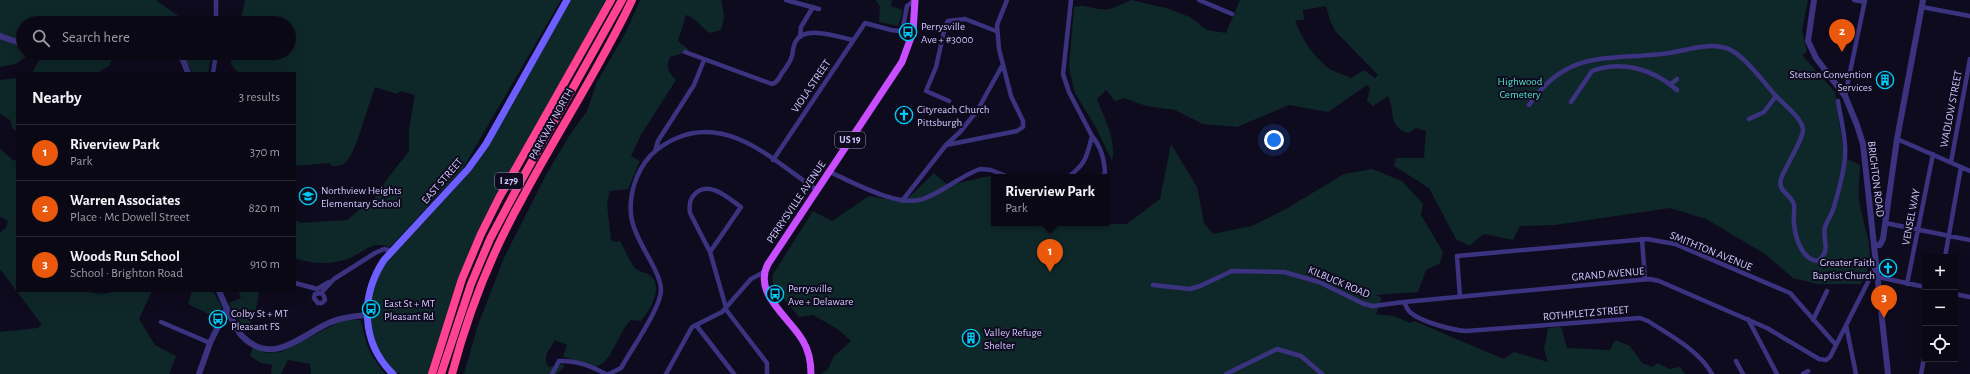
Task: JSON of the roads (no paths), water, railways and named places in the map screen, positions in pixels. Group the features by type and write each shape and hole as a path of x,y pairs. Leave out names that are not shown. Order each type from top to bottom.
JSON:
{"highway":[{"name":"PARKWAY NORTH","path":"432,374 446,324 462,279 481,234 502,192 611,0"},
{"path":"441,374 471,284 498,223 622,0"},
{"name":"PARKWAY NORTH","path":"452,374 461,338 478,293 522,198 632,0"}],"main road":[{"name":"EAST STREET","path":"393,374 375,350 369,335 367,315 370,288 375,273 393,251 468,169 486,144 567,0"},
{"name":"PERRYSVILLE AVENUE","path":"764,272 902,62 913,32 915,0"},
{"path":"764,272 763,281 766,291 805,345 809,356 811,374"}],"street":[{"path":"216,0 216,16"},
{"path":"786,0 820,9"},
{"name":"VIOLA STREET","path":"773,160 865,23 900,31 904,26 907,6 915,0"},
{"path":"946,145 1017,131 1023,125 1011,96 1002,66 996,31 1007,0"},
{"path":"1071,0 1063,74 1069,92 1092,136 1100,146 1105,172 1103,174"},
{"path":"1199,0 1232,14"},
{"name":"BRIGHTON ROAD","path":"1814,0 1808,41 1816,58 1845,96 1863,144 1888,374"},
{"path":"1845,96 1865,1 1854,0"},
{"path":"1874,245 1882,243 1897,139 1923,0"},
{"path":"800,37 801,27 813,7"},
{"path":"1922,7 1970,16"},
{"path":"949,101 926,91 936,67 945,27 948,21 966,19 996,31"},
{"path":"685,52 772,84 777,82 786,68 791,58 796,41 800,37 814,33 822,33 853,40"},
{"path":"0,36 16,42"},
{"path":"1529,105 1552,79 1564,70 1600,57 1662,54 1697,47 1726,48 1737,53 1794,114 1803,126 1804,134 1784,170 1780,182 1783,191 1794,204 1794,224 1801,247 1807,257 1813,261 1818,261 1823,257 1827,248 1824,238 1825,227 1832,211 1845,164 1843,128 1838,101"},
{"name":"WADLOW STREET","path":"1951,162 1970,59"},
{"path":"182,60 188,72"},
{"path":"212,72 215,60"},
{"path":"655,151 658,141 694,85 704,60"},
{"path":"902,201 946,145 960,132 976,111 1002,66"},
{"path":"1571,102 1587,76 1592,71 1600,68 1630,66 1671,84 1677,90"},
{"path":"1671,84 1677,79"},
{"path":"1749,119 1764,112 1776,96"},
{"path":"609,374 620,368 624,363 657,305 661,294 659,280 636,235 631,214 632,196 636,181 642,167 655,151 664,144 683,135 694,132 716,132 739,138 817,190"},
{"path":"1072,174 1079,169 1086,160 1092,136"},
{"path":"1897,139 1970,171"},
{"name":"VENSEL WAY","path":"1907,284 1933,154"},
{"path":"1946,254 1961,167"},
{"path":"830,172 902,201 923,199 980,169 991,170 1001,174"},
{"path":"710,252 741,207 712,189 702,190 692,198 689,207 690,213 710,252 726,309 767,364 767,374"},
{"path":"1885,223 1970,240"},
{"path":"1642,239 1645,279"},
{"name":"SMITHTON AVENUE","path":"1460,297 1457,256 1642,239 1675,244 1787,292 1836,345"},
{"path":"296,283 318,289 375,252 384,249 393,251"},
{"path":"1836,345 1876,265"},
{"name":"KILBUCK ROAD","path":"1153,285 1190,289 1232,271 1277,272 1297,275 1319,282 1364,304 1373,306 1404,302"},
{"path":"666,374 691,329 726,309 751,279 764,272"},
{"path":"1878,277 1922,286"},
{"path":"321,293 334,279"},
{"name":"GRAND AVENUE","path":"1404,302 1645,279 1659,282 1748,319 1778,333 1819,359 1828,359 1836,345"},
{"path":"1814,320 1827,291"},
{"path":"219,292 242,336 262,348 269,349 284,347 331,322 347,316 367,315"},
{"path":"1958,295 1970,297"},
{"name":"ROTHPLETZ STREET","path":"1404,302 1409,311 1414,315 1452,329 1466,331 1640,318 1648,321 1688,348 1703,362 1712,374"},
{"path":"199,374 210,343 227,308"},
{"path":"1748,319 1777,374"},
{"path":"161,322 210,343"},
{"path":"696,325 734,374"},
{"path":"1846,326 1856,374"},
{"path":"1226,374 1277,349 1301,356 1322,374"},
{"path":"552,374 559,361 568,360 597,369 606,374"},
{"path":"1736,361 1743,374"},
{"path":"1921,374 1923,362"},
{"path":"1803,374 1808,371"}],"place":[{"name":"Perrysville Ave + #3000","path":"908,32"},
{"name":"Warren Associates","path":"1842,52"},
{"name":"Stetson Convention Services","path":"1885,80"},
{"name":"Cityreach Church Pittsburgh","path":"904,115"},
{"name":"Northview Heights Elementary School","path":"308,196"},
{"name":"Greater Faith Baptist Church","path":"1888,268"},
{"name":"Riverview Park","path":"1050,272"},
{"name":"Perrysville Ave + Delaware","path":"775,294"},
{"name":"East St + MT Pleasant Rd","path":"371,309"},
{"name":"Woods Run School","path":"1884,318"},
{"name":"Colby St + MT Pleasant FS","path":"218,319"},
{"name":"Valley Refuge Shelter","path":"971,338"}],"park label":[{"name":"Highwood Cemetery","path":"1520,87"}]}
